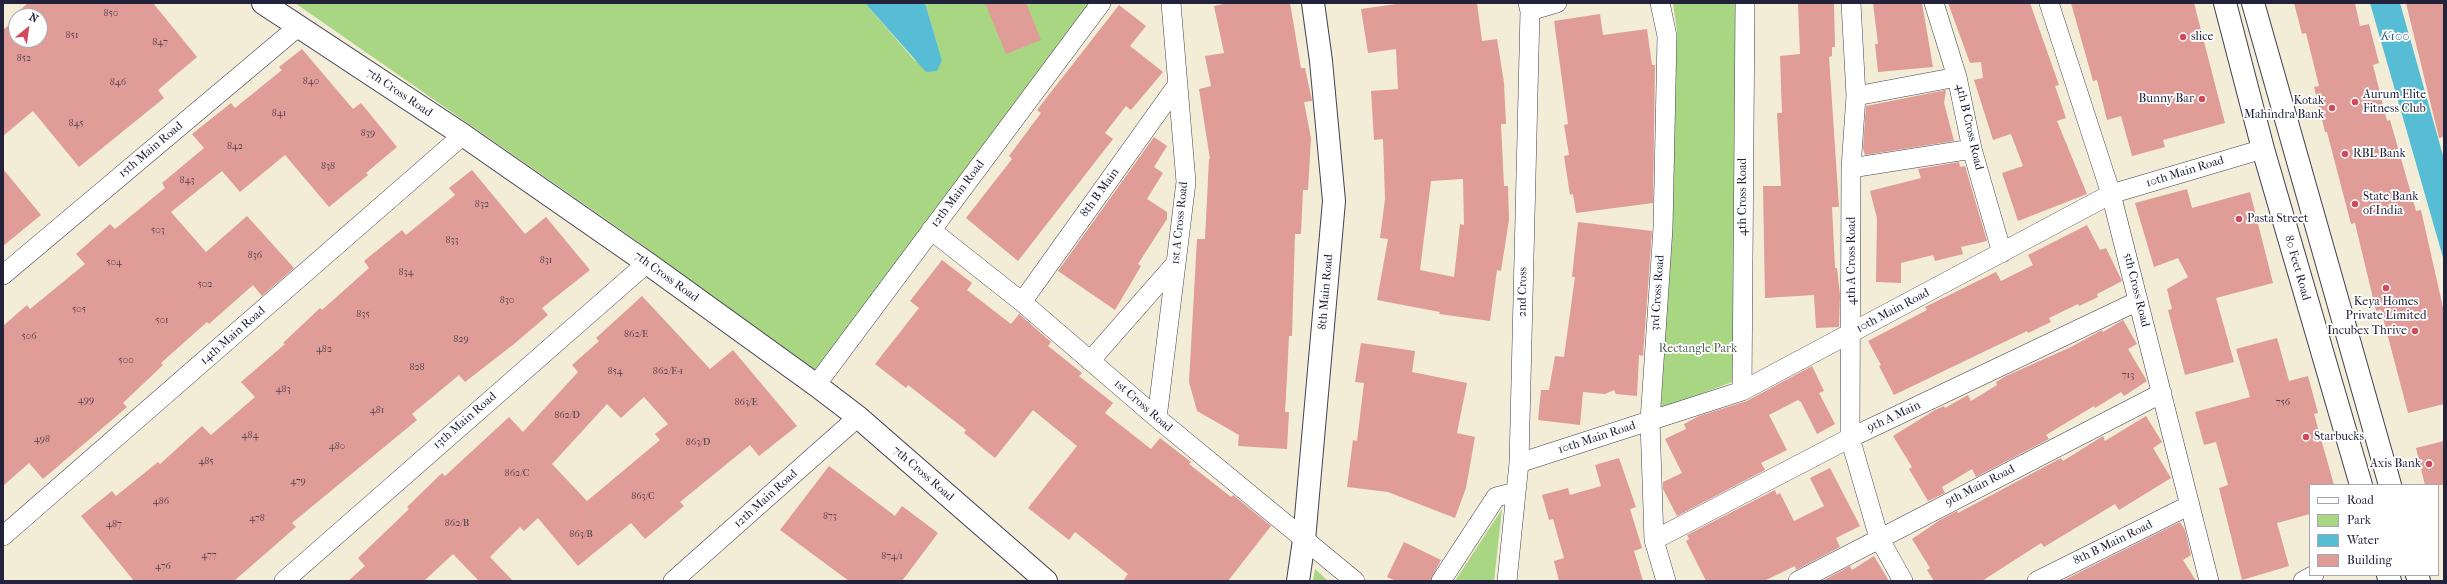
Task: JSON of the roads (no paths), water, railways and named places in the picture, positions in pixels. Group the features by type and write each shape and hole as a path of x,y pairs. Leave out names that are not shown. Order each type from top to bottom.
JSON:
{"street":[{"name":"7th Cross Road","path":"263,3 463,135 647,263 816,385 858,417 1046,581"},
{"name":"12th Main Road","path":"816,385 1101,3"},
{"name":"1st A Cross Road","path":"1157,418 1186,182 1171,3"},
{"name":"8th Main Road","path":"1298,581 1304,540 1334,201 1323,76 1313,3"},
{"path":"1529,7 1557,3"},
{"name":"3rd Cross Road","path":"1660,3 1667,36 1663,213 1650,421 1654,540 1666,581"},
{"name":"4th Cross Road","path":"1742,391 1745,3"},
{"name":"4th A Cross Road","path":"1851,3 1856,96 1851,168 1852,333 1850,438 1879,538 1903,581"},
{"name":"4th B Cross Road","path":"1934,3 1957,77 1972,149 2002,252"},
{"name":"5th Cross Road","path":"2049,3 2111,194 2209,581"},
{"name":"80 Feet Road","path":"2224,3 2263,149 2362,484"},
{"path":"2253,3 2390,484"},
{"name":"2nd Cross","path":"1507,581 1519,463 1529,7"},
{"name":"15th Main Road","path":"3,275 299,26"},
{"path":"1856,96 1957,77"},
{"name":"8th B Main","path":"1022,302 1178,84"},
{"name":"14th Main Road","path":"3,536 463,135"},
{"path":"2263,149 2291,140"},
{"path":"1851,168 1972,149"},
{"name":"10th Main Road","path":"1519,463 1742,391 2111,194 2263,149"},
{"name":"1st Cross Road","path":"931,230 1022,302 1157,418 1355,581"},
{"name":"13th Main Road","path":"284,581 647,263"},
{"path":"1090,361 1176,263"},
{"name":"9th A Main","path":"1654,540 1850,438 2138,301"},
{"name":"9th Main Road","path":"1798,581 2162,393"},
{"name":"12th Main Road","path":"673,581 858,417"},
{"path":"1441,581 1496,497 1516,492"},
{"name":"8th B Main Road","path":"2037,581 2190,505"},
{"path":"2303,581 2312,576"}],"water":[{"path":"865,3 925,3 942,60 937,71 926,72"},
{"name":"K100","path":"2370,3 2400,3 2444,159 2444,261"}],"place":[{"name":"slice","path":"2183,37"},
{"name":"Bunny Bar","path":"2202,99"},
{"name":"Aurum Elite Fitness Club","path":"2355,102"},
{"name":"Kotak Mahindra Bank","path":"2332,108"},
{"name":"RBL Bank","path":"2345,154"},
{"name":"State Bank of India","path":"2355,204"},
{"name":"Pasta Street","path":"2239,219"},
{"name":"Keya Homes Private Limited","path":"2386,288"},
{"name":"Incubex Thrive","path":"2415,331"},
{"name":"Starbucks","path":"2306,437"},
{"name":"Axis Bank","path":"2429,464"}],"park label":[{"name":"Rectangle Park","path":"1698,349"}]}
